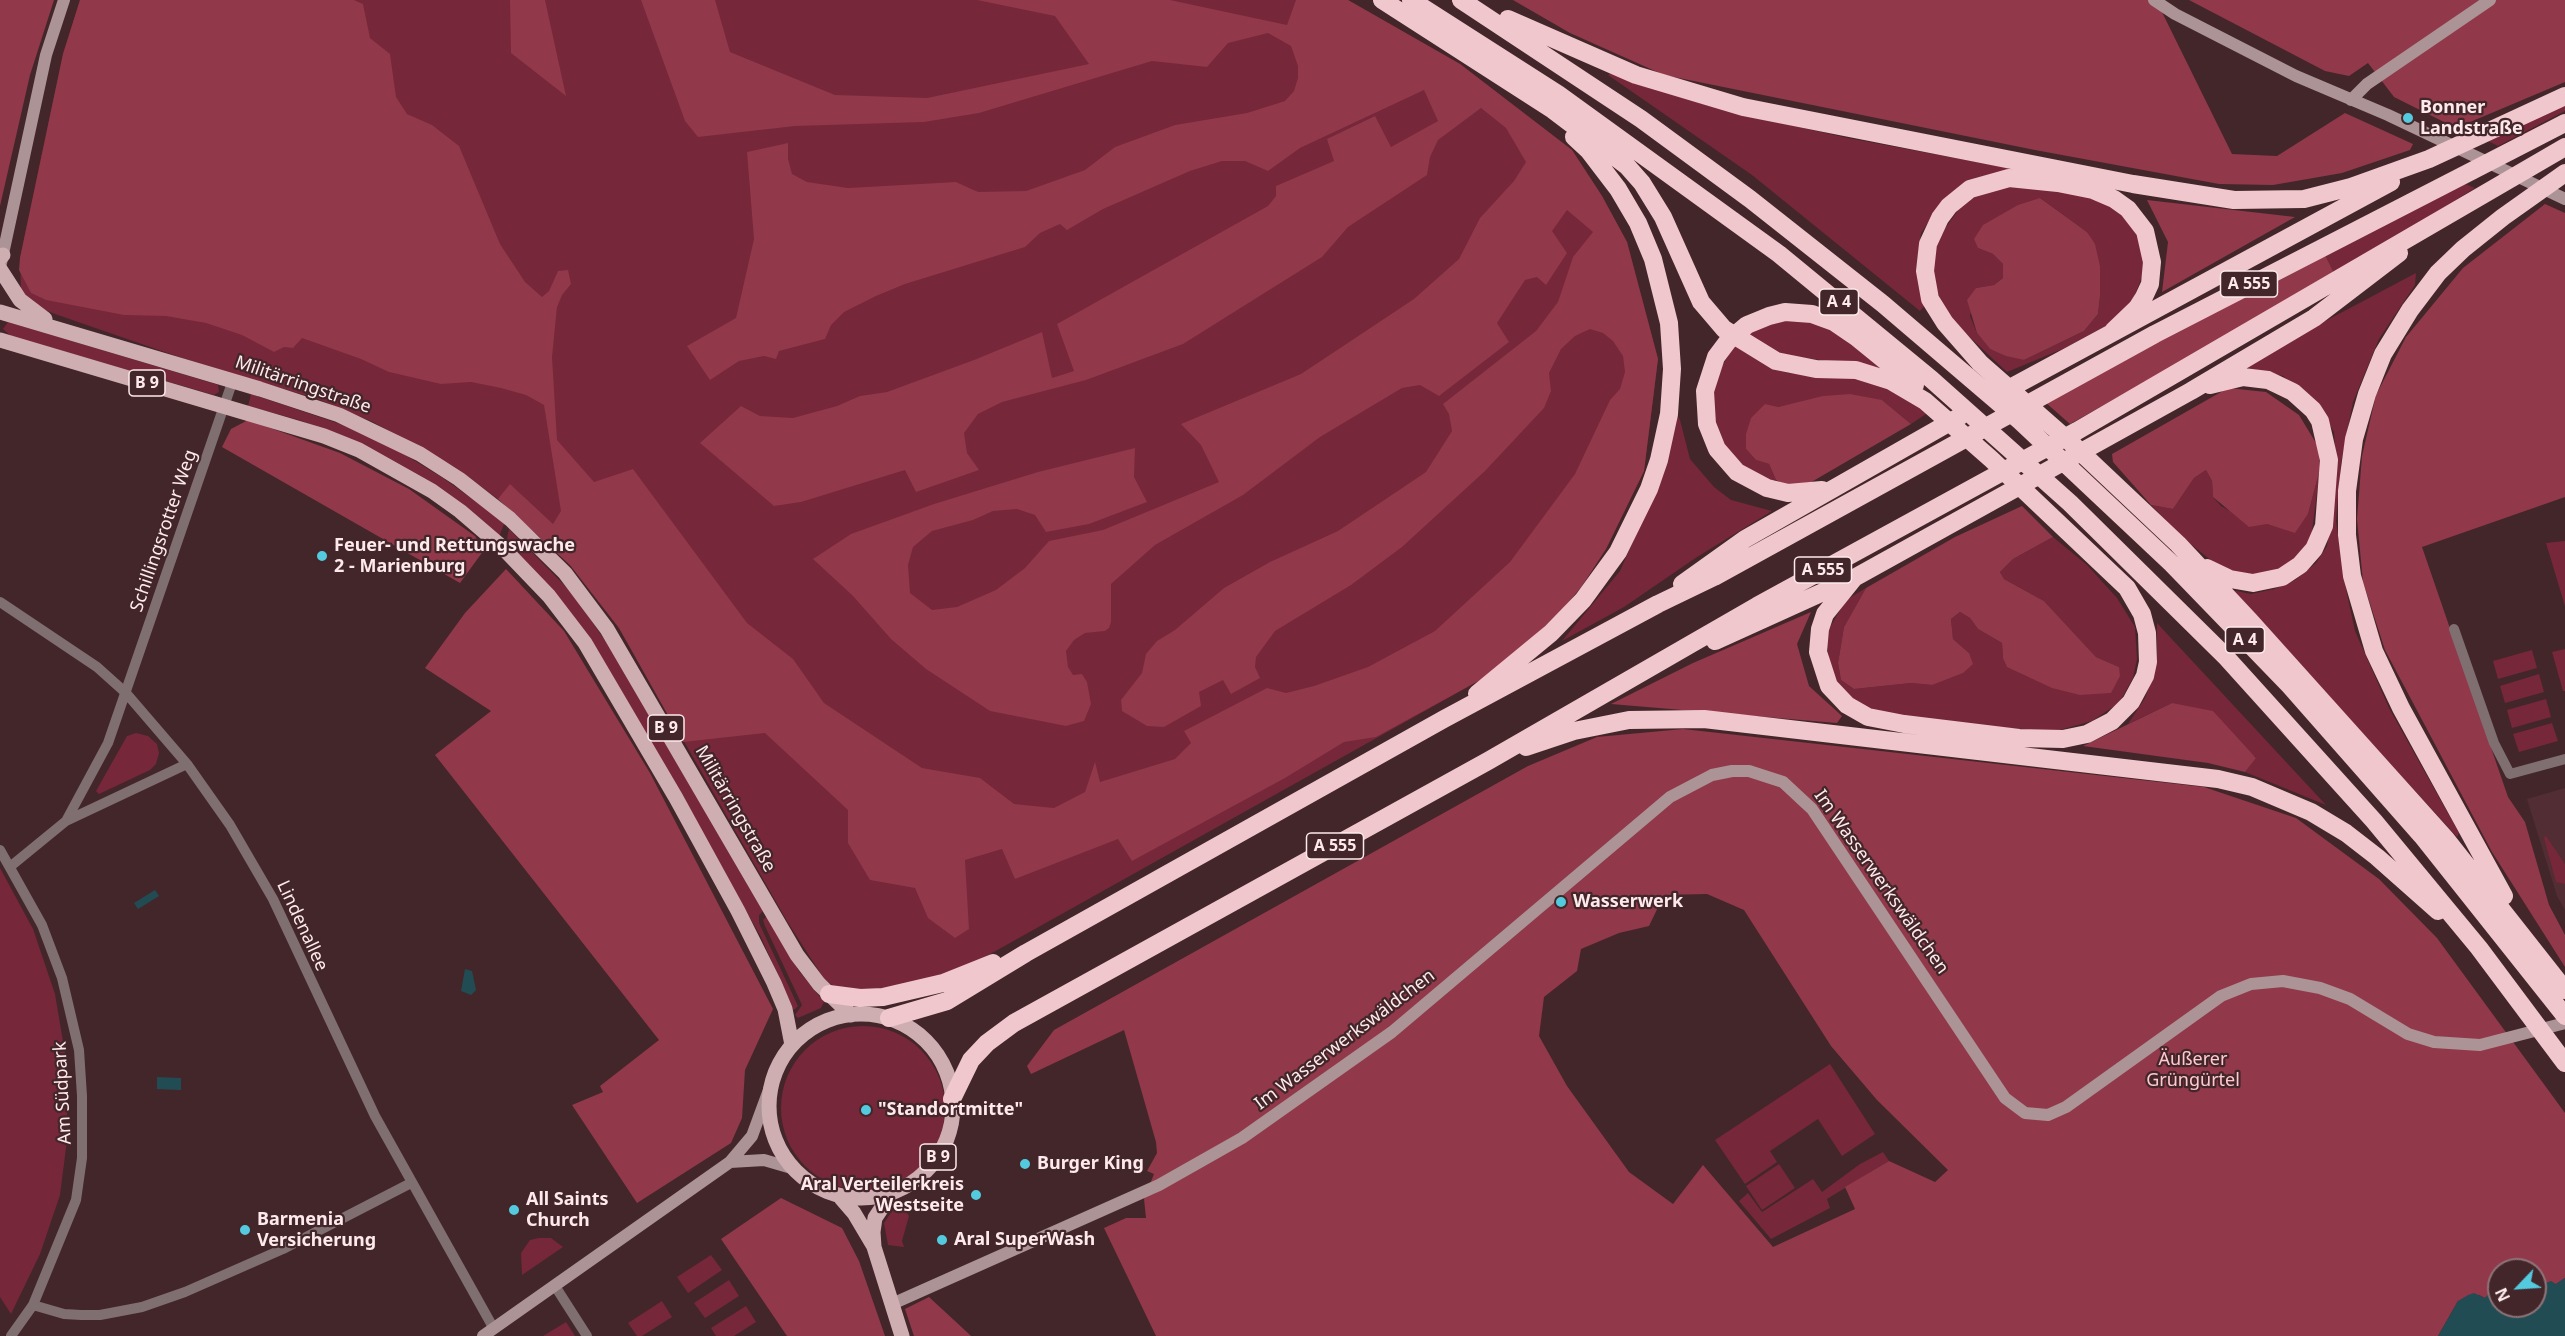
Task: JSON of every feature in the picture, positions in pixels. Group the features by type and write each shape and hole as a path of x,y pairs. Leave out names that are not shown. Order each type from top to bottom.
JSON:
{"highway":[{"path":"1382,0 1489,67 1627,166 1663,217 1701,302 1724,329 1764,356 1792,366 1856,370 1879,375 1914,392 1925,401 2047,511 2127,588 2142,614 2147,633 2148,662 2145,676 2131,702 2112,721 2087,734 2063,739 2019,738 1904,724 1868,717 1847,705 1829,686 1822,672 1818,652 1825,614 1854,578"},
{"name":"A 4","path":"1411,0 1621,137 1760,240 1861,319 2061,495 2225,656 2374,820 2479,948 2565,1063"},
{"path":"1461,0 1636,75 1701,96 1840,127 2194,196 2260,201 2304,199 2351,187 2429,159"},
{"name":"A 4","path":"1461,0 1641,119 1750,199 1883,304 2020,421 2105,500 2229,622 2357,760 2422,836 2565,1016"},
{"path":"1444,719 1551,633 1582,600 1618,552 1638,515 1659,460 1670,393 1671,348 1664,299 1653,259 1633,214 1618,189 1589,151 1489,67"},
{"path":"1658,604 1720,555 1830,488 2429,159 2565,96"},
{"name":"A 555","path":"1026,953 1444,719 1658,604 1714,577 2039,397 2275,271 2565,123"},
{"name":"A 555","path":"952,1099 971,1060 999,1033 1488,761 1757,606 2077,431 2565,147"},
{"path":"2535,949 2385,676 2364,625 2356,592 2348,554 2346,515 2349,465 2360,414 2383,354 2394,334 2439,273 2484,232 2563,175"},
{"path":"2113,331 2137,308 2150,284 2151,252 2139,220 2114,199 2093,190 2024,177 1995,180 1970,189 1949,206 1932,232 1926,258 1926,284 1930,299 1944,323 1980,363 2096,465 2192,558 2344,722 2446,839 2535,949 2565,990"},
{"path":"1655,666 1761,622 1854,578 2192,392 2324,311 2434,225"},
{"path":"1883,304 1980,363"},
{"path":"1830,488 1788,493 1767,488 1737,472 1727,463 1712,439 1705,409 1705,391 1712,366 1735,334 1758,319 1785,312 1801,311 1824,318 1856,337 1999,458 2139,587 2225,656"},
{"path":"2192,392 2243,377 2280,384 2313,410 2325,433 2329,460 2324,526 2308,558 2292,572 2268,582 2241,582 2217,574 2192,558"},
{"path":"1488,761 1550,738 1586,729 1629,720 1678,718 1836,733 2218,779 2284,798 2346,833 2378,857 2479,948"},
{"path":"829,994 860,998 883,997 943,982 1026,953"},
{"path":"889,1018 947,1001 1026,953"}],"main road":[{"name":"B 9","path":"1,262 20,300 60,328"},
{"name":"Militärringstraße","path":"0,312 232,380 339,415 420,454 459,479 510,519 565,573 607,629 797,955 829,994 851,1015"},
{"name":"B 9","path":"3,339 324,436 394,469 460,512 502,547 549,596 585,643 676,798 738,911 785,1009 792,1044"},
{"name":"B 9","path":"869,1014 889,1018 919,1035 936,1054 946,1072 952,1099 951,1126 937,1159 916,1181 891,1194 866,1200 841,1198 819,1189 795,1169 776,1138 771,1115 770,1087 778,1065 792,1044 822,1023 851,1015 869,1014"},
{"path":"874,1247 875,1218 891,1194"},
{"path":"841,1198 854,1213 874,1247 902,1336"}],"street":[{"path":"1,262 46,55 64,0"},
{"path":"2154,0 2175,14 2274,65 2388,115 2565,199"},
{"path":"2351,100 2367,84 2490,0"},
{"name":"Schillingsrotter Weg","path":"66,821 108,744 232,380"},
{"name":"Lindenallee","path":"0,602 97,667 126,693 187,764 230,825 273,899 337,1040 489,1332"},
{"path":"2454,629 2494,743 2510,774 2565,759"},
{"path":"11,866 66,821 187,764"},
{"name":"Im Wasserwerkswäldchen","path":"891,1304 1159,1185 1242,1138 1392,1032 1670,797 1712,775 1732,771 1749,771 1783,782 1812,809 2005,1098 2025,1113 2048,1115 2066,1107 2222,996 2251,984 2283,981 2320,987 2350,999 2408,1034 2434,1042 2466,1046 2503,1040 2565,1023"},
{"name":"Am Südpark","path":"0,850 42,925 62,978 79,1050 82,1096 82,1158 75,1200 33,1305 11,1336"},
{"path":"489,1332 730,1162 752,1136 770,1087"},
{"path":"730,1162 764,1160 795,1169"},
{"path":"33,1305 64,1314 81,1315 100,1315 142,1307 185,1292 283,1249 411,1183"},
{"path":"555,1286 587,1336"}],"shaded area":[{"path":"80,0 1348,0 1460,64 1572,150 1602,196 1627,242 1658,359 1644,471 1606,549 1491,674 958,972 877,995 840,991 824,979 787,921 619,628 570,565 498,499 454,467 373,422 320,400 182,358 55,314 35,306 21,291 20,258 63,54"},
{"path":"1611,73 1731,112 1848,138 2014,169 1976,178 1944,199 1921,233 1916,269 1926,304 1920,311 1752,175 1608,75"},
{"path":"2565,104 2565,111 2498,146 2488,141"},
{"path":"2016,184 2098,198 2132,223 2143,250 2145,269 2133,300 2115,321 2065,348 2007,372 1947,316 1935,286 1932,258 1941,234 1964,202 1985,189","holes":["2040,198 2087,232 2100,267 2100,296 2098,314 2084,331 2024,360 1990,349 1977,333 1970,316 1976,288 1994,285 2003,278 2003,264 1993,254 1978,248"]},
{"path":"2465,184 2475,188 2335,275 2324,253"},
{"path":"2416,273 2415,285 2379,339 2353,402 2341,463 2336,521 2355,631 2389,708 2459,833 2457,837 2232,590 2251,594 2274,589 2295,580 2316,563 2327,546 2337,476 2334,432 2318,405 2283,376 2248,368 2250,361"},
{"path":"1791,318 1831,328 1880,368 1783,355 1744,336 1754,329"},
{"path":"8,322 212,383 218,385 219,392 214,395 11,336 3,329"},
{"path":"1735,344 1769,366 1788,373 1861,379 1880,384 1929,412 1911,424 1882,400 1792,404 1778,407 1746,434 1746,449 1756,460 1769,464 1776,480 1768,482 1748,471 1728,452 1716,429 1712,403 1715,378"},
{"path":"251,394 349,427 397,450 443,478 493,514 504,524 499,537 354,441 299,420 248,406"},
{"path":"1675,412 1680,420 1690,459 1714,487 1731,500 1772,511 1697,557 1624,607 1562,641 1620,571 1664,471"},
{"path":"2320,469 2311,539 2293,560 2270,574 2245,574 2218,566 2182,537 2151,505 2173,509 2194,478 2206,470 2212,481 2213,497 2221,506 2237,515 2295,532 2308,514"},
{"path":"509,529 572,593 613,652 764,910 759,915 759,923 798,1006 795,1009 793,1010 761,937 599,653 506,543"},
{"path":"2053,537 2087,565 2117,598 2135,627 2137,659 2133,678 2119,703 2092,721 2056,731 1990,727 1895,716 1866,709 1840,690 1830,669 1826,634 1846,600 1866,588 1844,627 1838,663 1841,680 1854,689 1911,683 1932,685 1969,653 1953,639 1951,619 1960,612 1970,618 1978,629 2002,643 2003,658 2119,667 2096,657 2044,601 2004,579 2000,572 2013,559"},
{"path":"2565,541 2565,606 2546,543"},
{"path":"2157,623 2326,805 2245,772 2256,757 2172,703 2128,724 2145,698 2157,663"},
{"path":"2565,649 2565,691 2563,691 2552,652"},
{"path":"2532,650 2537,668 2498,679 2493,661"},
{"path":"2539,674 2544,692 2505,703 2500,686"},
{"path":"2546,699 2551,717 2512,728 2507,710"},
{"path":"2552,723 2558,741 2519,752 2513,734"},
{"path":"136,733 148,736 157,744 159,753 156,764 150,770 99,794 96,791 127,736"},
{"path":"2565,788 2565,910 2557,896 2527,799"},
{"path":"2546,836 2565,864 2565,884 2556,882 2544,838"},
{"path":"0,868 33,929 55,994 67,1065 67,1140 60,1195 40,1254 11,1314 0,1297"},
{"path":"767,916 799,971 824,1002 821,1008 798,1018 795,1015 802,1005 765,926 763,920"},
{"path":"863,1026 879,1027 894,1032 921,1050 939,1077 944,1092 944,1124 939,1139 921,1166 894,1184 879,1189 863,1190 847,1189 832,1184 805,1166 787,1139 782,1124 781,1108 782,1092 787,1077 805,1050 832,1032 847,1027"},
{"path":"1830,1064 1875,1134 1842,1156 1818,1119 1770,1151 1777,1162 1745,1184 1715,1140"},
{"path":"1883,1152 1889,1161 1827,1199 1830,1208 1771,1239 1739,1201 1748,1193 1762,1212 1813,1179 1822,1192 1860,1164"},
{"path":"1779,1164 1795,1188 1762,1210 1746,1186"},
{"path":"892,1211 906,1211 909,1216 902,1241 904,1247 888,1245 884,1223"},
{"path":"551,1238 563,1247 522,1275 521,1253 530,1240"},
{"path":"711,1255 722,1270 688,1293 677,1277"},
{"path":"729,1280 739,1296 705,1318 694,1303"},
{"path":"662,1301 672,1317 642,1336 637,1336 628,1323"},
{"path":"746,1306 756,1322 734,1336 716,1336 711,1328"},
{"path":"566,1322 575,1336 543,1336"}],"green space":[{"path":"0,0 54,0 30,75 0,206"},
{"path":"80,0 354,0 363,4 370,38 390,54 396,97 407,114 432,125 459,146 500,244 525,282 542,297 549,291 558,271 568,270 571,284 562,295 557,307 552,357 557,440 594,482 633,469 747,623 793,659 824,703 922,768 980,778 1014,804 1054,808 1085,792 1095,762 1100,782 1175,759 1191,743 1184,731 1267,688 1286,693 1368,667 1435,631 1510,562 1575,474 1610,400 1620,389 1625,372 1623,356 1613,341 1603,333 1590,329 1575,336 1561,349 1549,373 1551,391 1544,408 1485,471 1402,547 1351,585 1275,631 1256,657 1255,667 1260,678 1231,694 1223,680 1199,692 1201,706 1164,727 1147,726 1122,711 1121,700 1142,673 1146,654 1157,641 1175,630 1224,588 1270,562 1338,531 1426,472 1452,431 1449,414 1443,404 1536,331 1558,302 1573,257 1593,232 1567,210 1552,231 1567,253 1546,285 1537,277 1525,280 1497,323 1509,342 1439,396 1420,385 1402,388 1320,437 1243,495 1155,545 1111,584 1109,628 1105,631 1085,633 1074,640 1066,651 1068,667 1073,675 1082,674 1087,682 1091,704 1084,721 1066,726 990,711 926,669 891,639 853,596 813,559 851,534 934,504 1038,472 1135,448 1134,477 1147,502 1089,524 1046,532 1035,515 1017,509 993,511 973,520 932,531 913,547 908,565 910,593 932,610 957,607 996,590 1025,568 1049,541 1103,530 1219,482 1201,445 1181,424 1301,374 1414,299 1459,259 1480,218 1514,181 1526,162 1506,128 1481,108 1438,140 1430,157 1427,175 1348,227 1322,257 1183,344 1086,380 1002,402 978,414 964,433 967,453 979,470 916,492 905,470 801,502 774,506 700,443 741,406 760,416 793,418 837,406 860,396 887,392 1042,332 1052,378 1074,371 1057,324 1268,206 1276,196 1276,186 1334,161 1327,139 1375,116 1391,147 1438,121 1424,90 1300,148 1268,171 1245,161 1222,161 1190,171 1103,209 1067,230 1060,224 1040,233 1025,247 905,284 876,296 844,312 831,325 825,339 779,351 776,359 764,356 739,361 710,380 687,346 736,318 754,239 747,152 788,143 788,159 792,174 807,182 848,188 956,182 978,192 1026,191 1085,170 1115,147 1175,125 1247,113 1285,101 1294,91 1298,78 1298,66 1291,46 1268,33 1228,43 1207,67 1152,61 979,113 924,122 795,126 698,137 685,121 641,0 715,0 730,52 835,95 927,98 1089,64 1055,16 977,0 1170,0 1287,25 1296,0 1348,0 1460,64 1572,150 1602,196 1627,242 1658,359 1644,471 1606,549 1582,586 1557,616 1491,674 1376,737 1344,742 1285,778 1132,861 1118,839 1015,879 1002,849 965,860 969,929 955,938 928,918 915,888 870,880 848,843 848,810 765,733 683,742 619,628 570,565 498,499 510,484 553,524 561,511 544,405 526,395 501,388 471,382 441,384 389,372 361,359 302,338 293,348 284,347 274,352 242,335 206,323 166,316 124,315 46,300 31,293 19,270 20,258 63,54"},
{"path":"510,0 545,0 566,96 511,53"},
{"path":"1513,0 2156,0 2232,154 2277,156 2345,113 2413,144 2410,150 2342,173 2273,185 2219,184 2035,150 1664,75 1570,33"},
{"path":"2189,0 2565,0 2565,82 2456,128 2394,97 2368,63 2349,76 2325,71"},
{"path":"2040,198 2087,232 2095,244 2100,266 2100,296 2098,314 2084,331 2024,360 1990,349 1977,333 1967,300 1976,288 1994,285 2003,278 2003,264 1993,254 1978,248 1974,239 1983,225 2018,205"},
{"path":"2147,200 2295,217 2162,292 2168,242"},
{"path":"2545,204 2565,213 2565,497 2422,547 2508,797 2525,822 2549,905 2565,935 2565,967 2492,852 2385,650 2363,582 2357,519 2362,456 2376,395 2406,337 2463,268"},
{"path":"2324,253 2335,275 2070,424 2045,402"},
{"path":"2228,388 2266,392 2299,415 2319,448 2320,469 2308,514 2295,533 2267,524 2249,527 2213,497 2212,481 2206,470 2194,478 2173,509 2151,505 2113,462 2112,454"},
{"path":"1850,394 1882,400 1911,424 1808,484 1788,487 1776,480 1769,464 1756,460 1746,449 1746,434 1751,418 1765,404 1778,407 1823,396"},
{"path":"248,420 340,453 409,489 475,536 484,550 460,583 222,447 231,429"},
{"path":"2022,506 2053,537 2013,559 2000,572 2004,579 2044,601 2096,657 2119,667 2120,676 2111,693 2080,695 2052,688 2007,667 2003,658 2002,643 1978,629 1970,618 1960,612 1951,619 1953,639 1969,653 1973,664 1963,673 1932,685 1911,683 1854,689 1841,680 1838,663 1844,627 1866,588 1955,537"},
{"path":"506,569 564,631 650,773 773,1009 745,1070 742,1118 731,1143 637,1203 572,1105 603,1092 600,1086 659,1040 435,755 491,711 425,668 465,613"},
{"path":"1811,612 1797,644 1809,686 1842,716 1837,723 1611,704 1693,663"},
{"path":"2172,703 2213,711 2256,758 2245,772 2208,763 2083,746"},
{"name":"Äußerer Grüngürtel","path":"1683,729 2204,787 2296,818 2379,879 2437,938 2565,1113 2565,1278 2556,1284 2547,1285 2547,1258 2487,1258 2487,1297 2479,1295 2458,1301 2438,1336 1156,1336 1104,1228 1126,1218 1146,1218 1144,1199 1154,1174 1147,1171 1157,1153 1156,1142 1124,1030 1031,1074 1027,1066 1054,1030 1528,766 1597,737","holes":["1707,894 1744,910 1831,1046 1877,1100 1948,1170 1935,1182 1889,1161 1845,1187 1855,1209 1773,1247 1703,1165 1673,1204 1629,1172 1567,1086 1539,1036 1544,997 1577,971 1581,949 1619,933 1649,926 1664,895"]},
{"path":"781,1198 842,1228 859,1261 885,1336 787,1336 721,1239"},
{"path":"929,1297 971,1336 914,1336 905,1309"}],"water":[{"path":"155,890 159,896 138,909 134,903"},
{"path":"465,969 472,971 476,990 471,995 461,991"},
{"path":"157,1077 181,1078 181,1090 157,1089"},
{"path":"2565,1278 2565,1336 2438,1336 2458,1301 2474,1293 2485,1298 2487,1296 2487,1318 2547,1318 2547,1282 2551,1281 2556,1284"}],"place":[{"name":"Bonner Landstraße","path":"2408,118"},
{"name":"Feuer- und Rettungswache 2 - Marienburg","path":"322,556"},
{"name":"Wasserwerk","path":"1561,902"},
{"name":"\"Standortmitte\"","path":"866,1110"},
{"name":"Burger King","path":"1025,1164"},
{"name":"Aral Verteilerkreis Westseite","path":"976,1195"},
{"name":"All Saints Church","path":"514,1210"},
{"name":"Barmenia Versicherung","path":"245,1230"},
{"name":"Aral SuperWash","path":"942,1240"}]}
